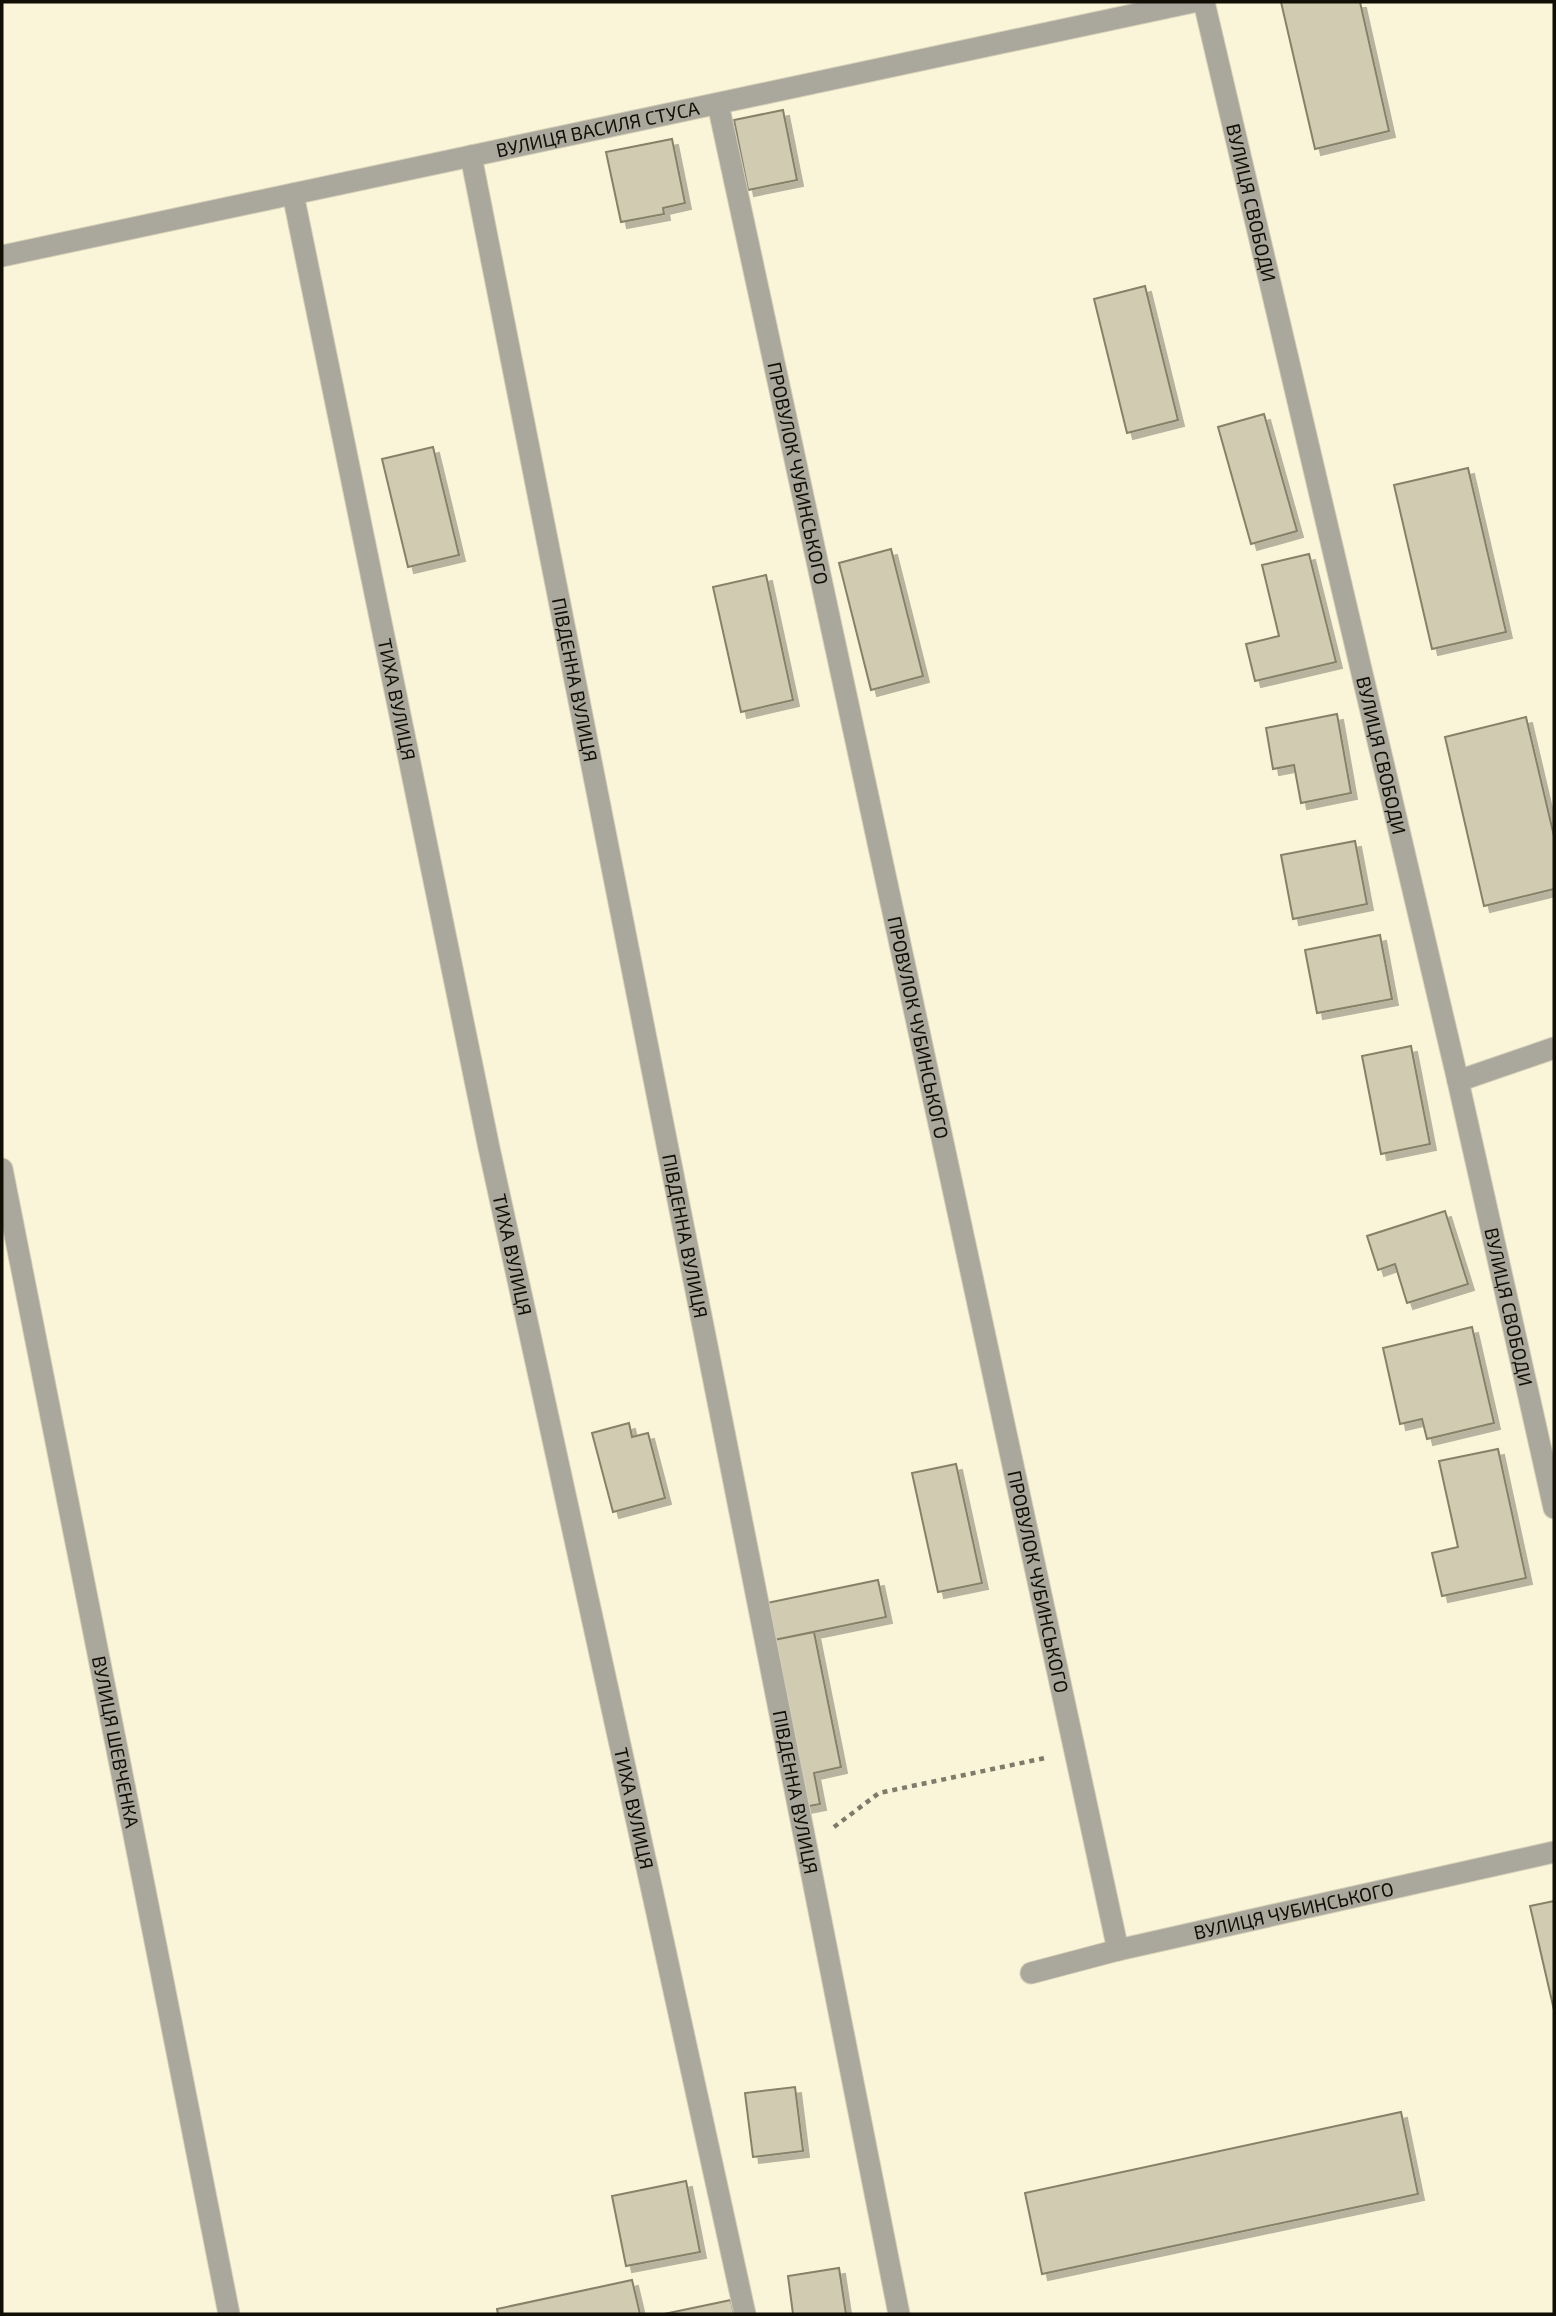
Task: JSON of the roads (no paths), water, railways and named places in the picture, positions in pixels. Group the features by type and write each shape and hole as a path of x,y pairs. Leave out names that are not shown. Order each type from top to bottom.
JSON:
{"street":[{"name":"ВУЛИЦЯ ВАСИЛЯ СТУСА","path":"2,256 1193,2"},
{"name":"ВУЛИЦЯ СВОБОДИ","path":"1204,2 1458,1081 1554,1508"},
{"name":"ПРОВУЛОК ЧУБИНСЬКОГО","path":"718,104 1118,1950"},
{"name":"ПІВДЕННА ВУЛИЦЯ","path":"471,156 899,2314"},
{"name":"ТИХА ВУЛИЦЯ","path":"293,194 489,1148 745,2314"},
{"path":"1458,1081 1554,1048"},
{"name":"ВУЛИЦЯ ШЕВЧЕНКА","path":"2,1169 229,2314"},
{"name":"ВУЛИЦЯ ЧУБИНСЬКОГО","path":"1031,1973 1118,1950 1554,1852"}]}
